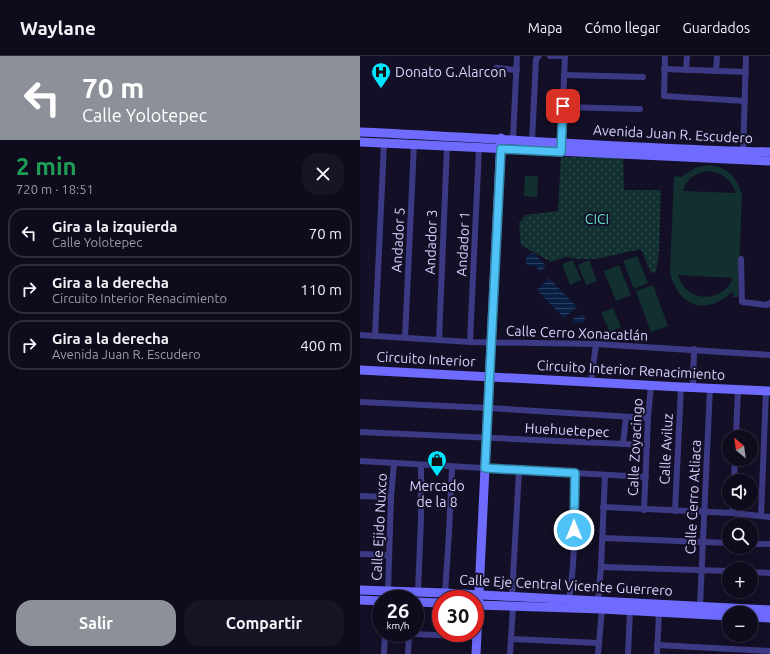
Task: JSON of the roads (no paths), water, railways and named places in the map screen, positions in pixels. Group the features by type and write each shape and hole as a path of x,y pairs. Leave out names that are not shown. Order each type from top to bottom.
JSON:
{"main road":[{"name":"Avenida Juan R. Escudero","path":"360,132 463,141 501,138 532,141 561,147"},
{"path":"478,590 486,438 489,408 501,138"},
{"name":"Avenida Juan R. Escudero","path":"360,142 447,146 463,141 479,147 501,149 561,147 743,156 770,161"},
{"name":"Avenida Juan R. Escudero","path":"743,156 770,152"},
{"name":"Circuito Interior","path":"360,370 490,377"},
{"name":"Circuito Interior Renacimiento","path":"490,377 768,391"},
{"name":"Calle Eje Central Vicente Guerrero","path":"360,590 372,590"},
{"name":"Calle Eje Central Vicente Guerrero","path":"484,594 770,610"},
{"path":"360,600 372,601"},
{"name":"Calle Eje Central Vicente Guerrero","path":"484,605 602,609 630,612 722,616"},
{"path":"758,617 770,618"},
{"path":"476,642 476,654"}],"street":[{"path":"513,139 517,56"},
{"path":"532,141 536,59 539,56"},
{"path":"550,56 565,56 561,147"},
{"path":"665,56 664,96 745,101"},
{"path":"686,70 687,56"},
{"path":"716,56 716,71"},
{"path":"743,156 746,56"},
{"path":"496,68 517,70"},
{"path":"664,69 746,72"},
{"path":"564,75 643,77"},
{"path":"563,106 640,109"},
{"path":"375,336 384,143"},
{"name":"Andador 5","path":"405,338 414,144"},
{"name":"Andador 3","path":"439,340 447,146"},
{"name":"Andador 1","path":"470,342 479,147"},
{"path":"741,259 742,302 770,304"},
{"name":"Calle Cerro Xonacatlán","path":"360,335 470,342 596,344 770,355"},
{"path":"591,382 596,344"},
{"path":"693,387 694,349"},
{"name":"Calle Zoyacingo","path":"644,510 651,385"},
{"name":"Calle Aviluz","path":"676,512 681,387"},
{"name":"Calle Cerro Atliaca","path":"700,606 710,388"},
{"path":"736,430 738,389"},
{"path":"761,516 768,391"},
{"path":"360,402 648,418"},
{"path":"624,444 626,417"},
{"name":"Huehuetepec","path":"360,432 647,445"},
{"path":"360,462 646,477"},
{"name":"Calle Ejido Nuxco","path":"388,590 391,497 394,464"},
{"path":"418,590 421,519 420,465"},
{"path":"445,590 452,466"},
{"path":"512,596 519,470"},
{"path":"569,599 572,583 575,473"},
{"path":"598,600 603,538 605,475"},
{"path":"360,496 391,497"},
{"path":"603,507 676,512 732,513 770,517"},
{"path":"603,538 722,543"},
{"path":"758,544 770,544"},
{"path":"360,554 389,556"},
{"path":"601,567 722,571"},
{"path":"758,572 770,573"},
{"path":"510,654 513,606"},
{"path":"598,654 602,609"},
{"path":"628,654 630,612"},
{"path":"657,654 659,613"},
{"path":"511,639 599,643"},
{"path":"384,654 385,642"},
{"path":"408,654 409,642"},
{"path":"657,645 770,651"}],"water":[{"path":"532,253 535,254 546,266 541,272 535,266 526,265 526,257"},
{"path":"549,278 577,307 564,318 537,290"},
{"path":"584,315 585,317 584,322 573,323 573,318"}],"place":[{"name":"Donato G.Alarcon","path":"381,89"},
{"name":"Mercado de la 8","path":"437,477"}],"park label":[{"name":"CICI","path":"597,219"}]}
